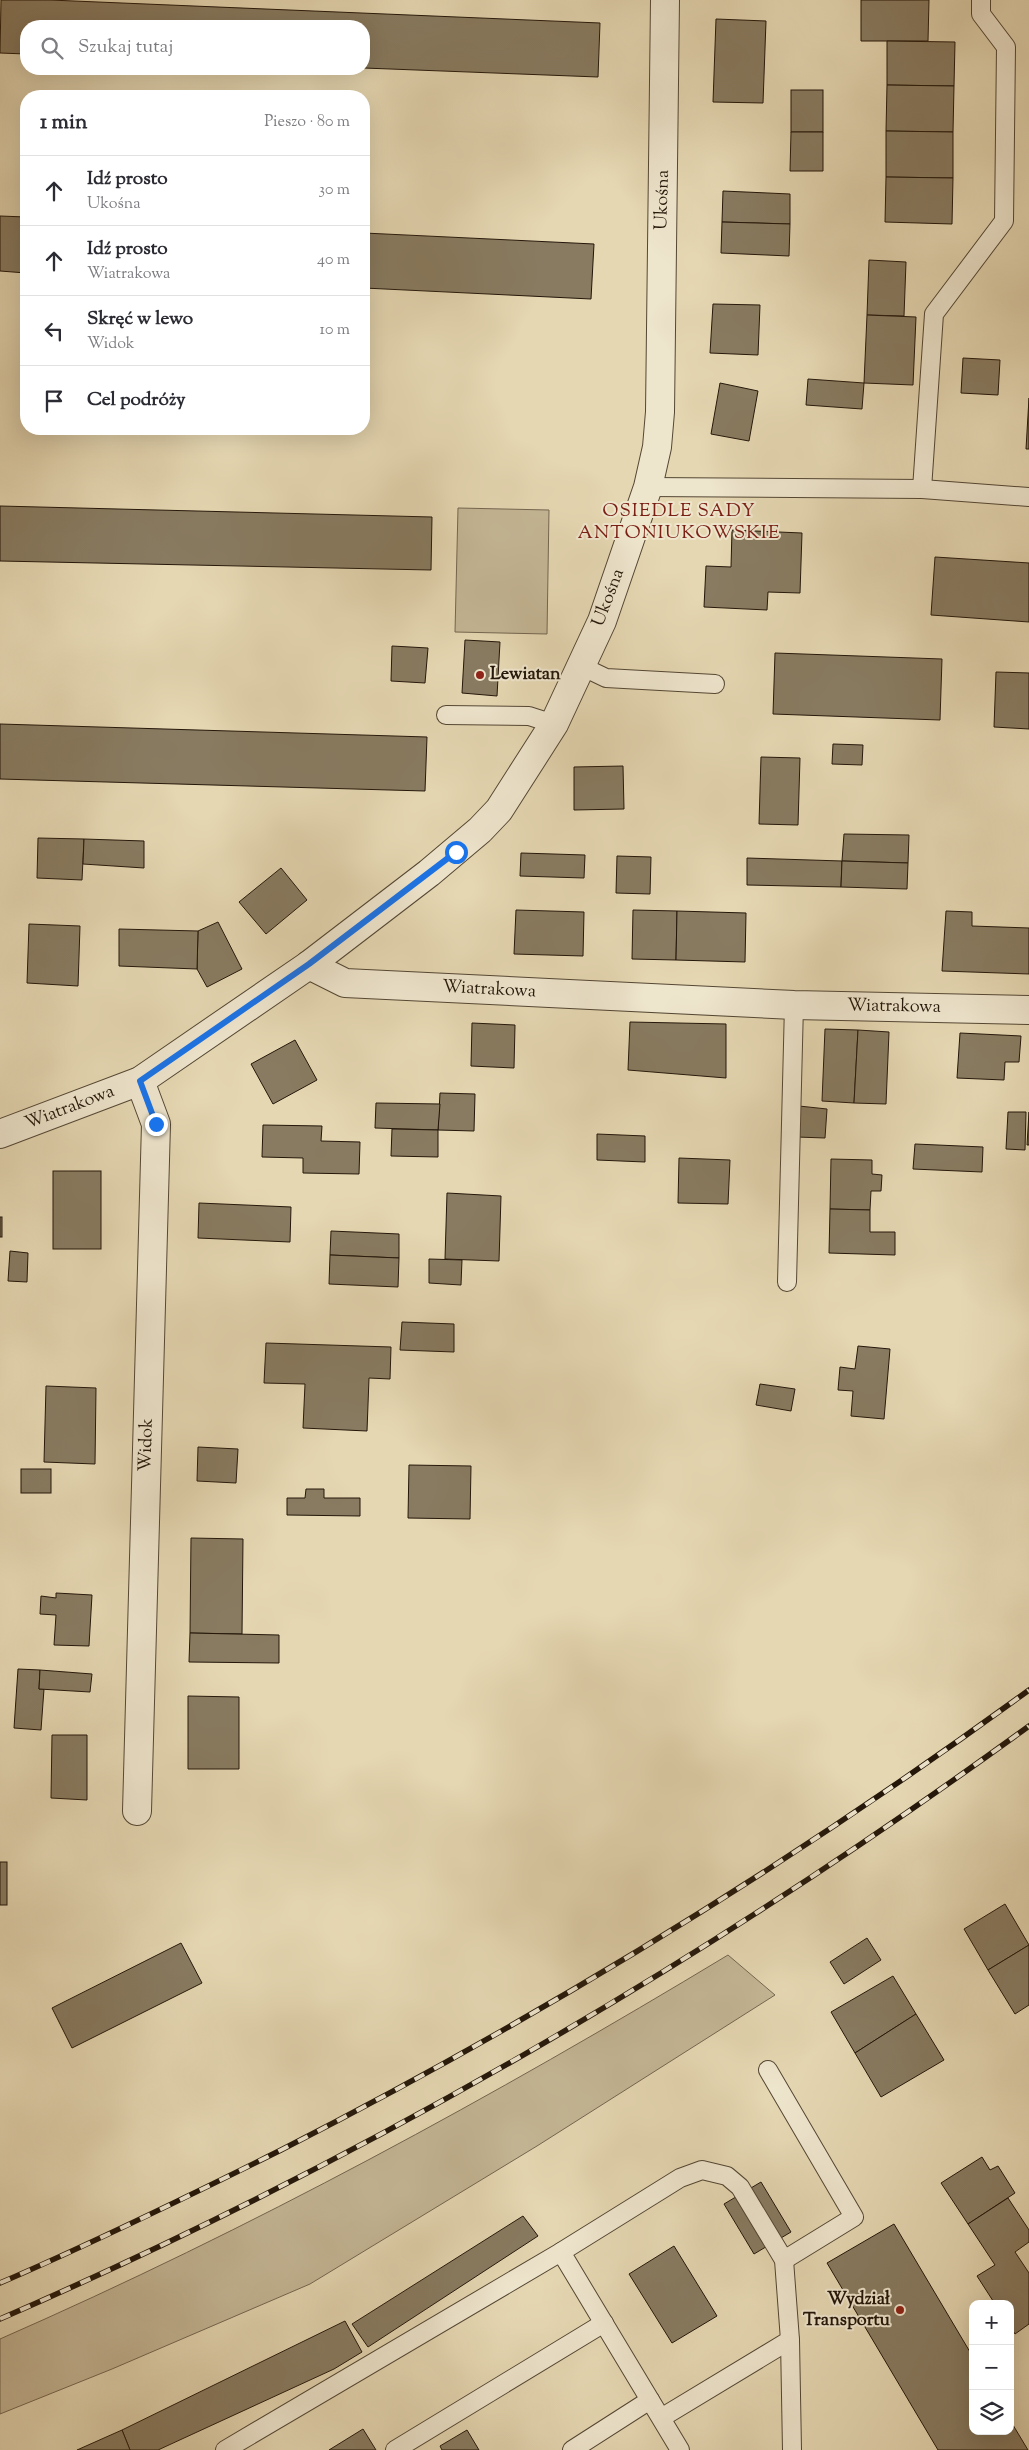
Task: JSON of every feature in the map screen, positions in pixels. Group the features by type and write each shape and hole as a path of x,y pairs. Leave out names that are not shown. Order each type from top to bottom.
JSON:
{"street":[{"name":"Ukośna","path":"309,964 429,874 480,830 512,793 554,724 602,621 648,487 657,447 660,412 665,0"},
{"name":"Wiatrakowa","path":"0,1134 140,1081 309,964 345,984 794,1004 1029,1010"},
{"name":"Widok","path":"137,1811 156,1124 140,1081"}],"lane":[{"path":"922,489 934,314 1004,221 1006,47 981,14 981,0"},
{"path":"648,487 922,489 1029,496"},
{"path":"580,666 606,678 715,684"},
{"path":"446,715 529,716 554,724"},
{"path":"787,1282 794,1004"},
{"path":"768,2070 854,2217 784,2260"},
{"path":"225,2450 561,2252 680,2178 702,2170 727,2176 740,2187 784,2260 790,2340 792,2450"},
{"path":"561,2252 680,2450"},
{"path":"395,2450 604,2323"},
{"path":"661,2418 790,2340"},
{"path":"572,2450 650,2400"}],"shaded area":[{"path":"458,508 549,510 547,634 455,632"},
{"path":"728,1955 775,1995 537,2146 310,2284 112,2369 0,2414 0,2339 187,2253 370,2159 461,2110 640,2008"}],"building":[{"path":"1,0 50,0 600,23 598,77 370,68 370,20 20,20 20,54 0,53"},
{"path":"861,0 929,0 928,41 861,41"},
{"path":"716,19 766,21 763,103 713,102"},
{"path":"887,41 955,42 954,86 887,85"},
{"path":"887,85 954,86 953,132 886,131"},
{"path":"791,90 823,90 823,132 791,132"},
{"path":"886,131 953,132 953,178 886,177"},
{"path":"791,132 823,132 823,171 790,171"},
{"path":"886,177 953,178 952,224 885,222"},
{"path":"723,191 790,194 790,224 722,222"},
{"path":"0,216 20,217 20,273 0,271"},
{"path":"722,222 790,224 789,256 721,253"},
{"path":"370,233 594,244 591,299 370,288"},
{"path":"869,260 906,262 904,316 867,315"},
{"path":"713,304 760,305 758,355 710,353"},
{"path":"867,315 916,317 913,385 864,383"},
{"path":"963,358 1000,360 998,395 961,393"},
{"path":"808,379 864,383 862,409 806,405"},
{"path":"720,383 758,391 749,441 711,434"},
{"path":"1029,398 1029,449 1026,449"},
{"path":"0,506 432,517 431,570 0,561"},
{"path":"732,530 802,533 800,593 768,592 767,610 704,607 706,566 731,567"},
{"path":"935,557 1029,563 1029,622 931,615"},
{"name":"Lewiatan","path":"465,640 500,642 497,696 462,693"},
{"path":"392,646 428,648 425,683 391,681"},
{"path":"775,653 942,659 940,720 773,714"},
{"path":"996,672 1029,673 1029,729 994,727"},
{"path":"0,724 427,737 425,791 0,779"},
{"path":"833,744 863,745 862,765 832,764"},
{"path":"761,757 800,758 798,825 759,824"},
{"path":"623,766 624,809 574,810 574,767"},
{"path":"844,834 909,835 908,863 842,861"},
{"path":"38,838 84,839 82,880 37,878"},
{"path":"84,839 144,841 144,868 83,864"},
{"path":"521,853 585,855 584,878 520,876"},
{"path":"617,856 651,857 650,894 616,893"},
{"path":"747,858 842,861 841,887 747,885"},
{"path":"842,861 908,863 907,889 841,887"},
{"path":"281,868 307,900 266,934 239,902"},
{"path":"516,910 584,912 583,956 514,954"},
{"path":"633,910 677,911 676,960 632,959"},
{"path":"677,911 746,913 745,962 676,960"},
{"path":"946,911 972,912 972,926 1029,928 1029,974 942,971"},
{"path":"218,922 242,969 207,987 197,969 198,931"},
{"path":"29,924 80,926 78,986 27,983"},
{"path":"119,929 198,931 197,969 119,966"},
{"path":"630,1022 726,1024 726,1078 628,1070"},
{"path":"472,1023 515,1025 514,1068 471,1066"},
{"path":"825,1029 858,1030 854,1103 822,1101"},
{"path":"858,1030 889,1032 886,1104 854,1103"},
{"path":"960,1033 1021,1036 1019,1062 1005,1062 1004,1080 957,1078"},
{"path":"295,1040 317,1080 273,1104 251,1064"},
{"path":"440,1093 475,1094 474,1131 438,1130"},
{"path":"376,1103 440,1104 438,1130 375,1128"},
{"path":"799,1106 827,1109 825,1138 797,1137"},
{"path":"1008,1112 1026,1112 1025,1150 1006,1149"},
{"path":"1029,1112 1029,1145 1027,1145"},
{"path":"263,1125 322,1126 321,1141 360,1142 359,1174 303,1173 303,1158 262,1157"},
{"path":"392,1129 438,1130 438,1157 391,1156"},
{"path":"597,1134 645,1136 645,1162 597,1160"},
{"path":"915,1144 983,1147 982,1172 913,1169"},
{"path":"679,1158 730,1160 728,1204 678,1203"},
{"path":"831,1159 872,1160 872,1174 882,1175 881,1191 871,1191 870,1210 830,1209"},
{"path":"53,1171 101,1171 101,1249 53,1249"},
{"path":"447,1193 501,1196 499,1261 445,1259"},
{"path":"199,1203 291,1207 290,1242 198,1238"},
{"path":"830,1209 870,1210 870,1232 895,1232 895,1255 829,1253"},
{"path":"0,1217 2,1217 2,1237 0,1237"},
{"path":"331,1231 399,1234 399,1258 330,1255"},
{"path":"10,1251 28,1253 27,1282 8,1281"},
{"path":"330,1255 399,1258 398,1287 329,1284"},
{"path":"429,1259 462,1260 461,1285 429,1283"},
{"path":"402,1322 454,1324 454,1352 400,1350"},
{"path":"266,1343 391,1347 390,1379 369,1378 367,1431 303,1428 305,1384 264,1383"},
{"path":"858,1346 890,1349 884,1419 851,1416 853,1391 838,1390 840,1367 855,1369"},
{"path":"760,1384 795,1389 791,1411 756,1405"},
{"path":"46,1386 96,1388 95,1464 44,1462"},
{"path":"198,1447 238,1449 236,1483 197,1481"},
{"path":"409,1465 471,1466 470,1519 408,1518"},
{"path":"21,1469 51,1469 51,1493 21,1493"},
{"path":"306,1489 324,1489 324,1498 360,1498 360,1516 287,1515 287,1498 305,1498"},
{"path":"191,1538 243,1539 242,1634 190,1633"},
{"path":"56,1593 92,1595 89,1646 54,1645 56,1615 40,1614 41,1596 56,1598"},
{"path":"190,1633 279,1635 279,1663 189,1662"},
{"path":"18,1669 40,1670 39,1689 44,1689 41,1730 14,1728"},
{"path":"40,1670 92,1674 90,1692 39,1689"},
{"path":"188,1696 239,1697 239,1769 188,1769"},
{"path":"52,1735 87,1735 87,1800 51,1798"},
{"path":"0,1862 7,1862 7,1905 0,1905"},
{"path":"1005,1904 1029,1945 988,1970 964,1929"},
{"path":"867,1938 881,1960 844,1984 830,1962"},
{"path":"181,1943 202,1983 72,2048 52,2008"},
{"path":"1029,1945 1029,2005 1015,2014 988,1970"},
{"path":"893,1976 916,2014 855,2053 831,2012"},
{"path":"916,2014 944,2060 881,2097 855,2053"},
{"path":"982,2157 990,2170 998,2166 1015,2193 968,2224 941,2183"},
{"path":"761,2182 791,2232 754,2254 724,2204"},
{"path":"1008,2198 1029,2230 1029,2242 1015,2252 1029,2273 1029,2324 1015,2334 1014,2300 992,2300 977,2276 995,2265 968,2224"},
{"path":"523,2216 538,2236 368,2347 352,2324"},
{"name":"Wydział Transportu","path":"894,2224 969,2350 969,2435 1014,2435 1014,2427 1028,2450 938,2450 827,2263"},
{"path":"674,2246 717,2316 672,2343 629,2274"},
{"path":"345,2321 362,2352 334,2369 158,2450 130,2450 122,2430"},
{"path":"363,2429 376,2450 329,2450"},
{"path":"122,2430 130,2450 77,2450"},
{"path":"467,2430 479,2450 442,2450 440,2446"}],"railway":[{"path":"0,2283 142,2218 281,2150 475,2046 664,1935 757,1876 940,1754 1029,1690"},
{"path":"0,2319 135,2258 269,2192 401,2123 531,2051 659,1974 784,1895 908,1812 1029,1726"}],"place":[{"name":"Lewiatan","path":"480,675"},
{"name":"Wydział Transportu","path":"900,2310"}],"district":[{"name":"OSIEDLE SADY ANTONIUKOWSKIE","path":"679,522"}],"route":[{"path":"156,1124 140,1081 309,964 456,852"}]}
